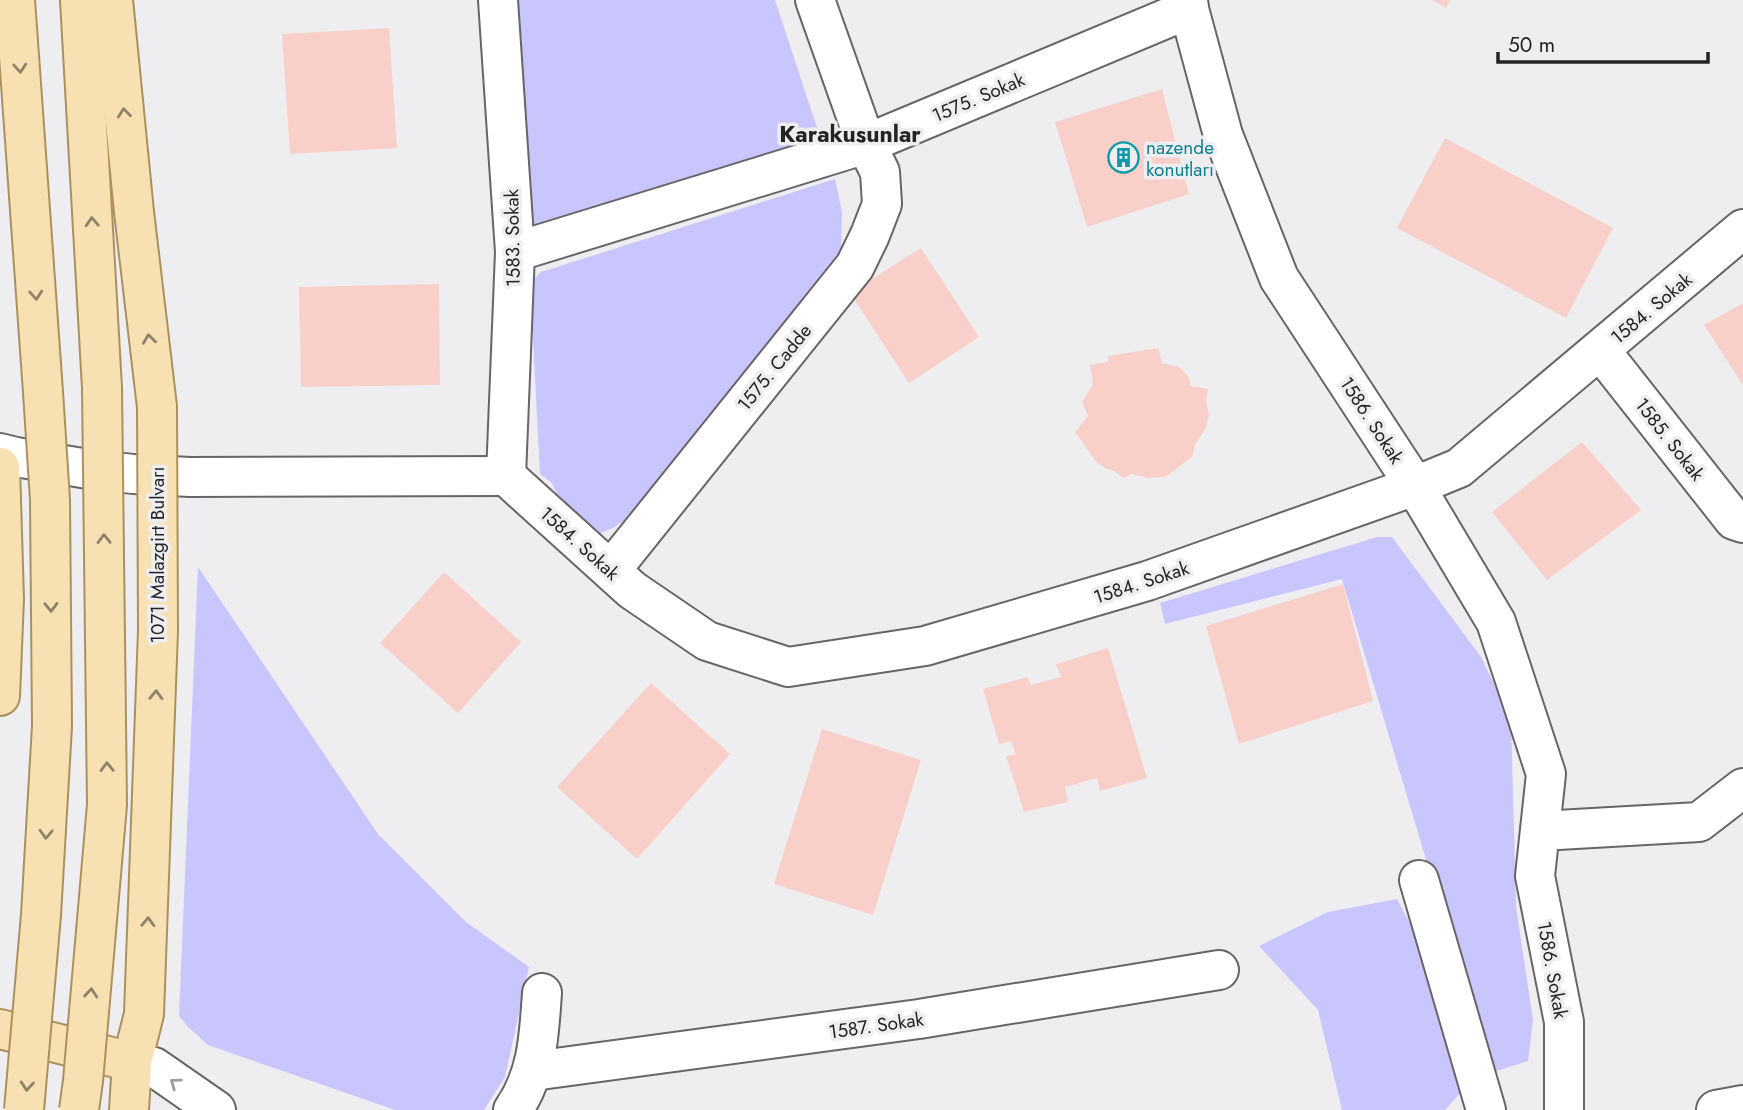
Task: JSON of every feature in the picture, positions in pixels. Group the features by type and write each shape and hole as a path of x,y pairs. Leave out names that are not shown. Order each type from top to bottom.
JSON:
{"main road":[{"path":"15,0 50,500 52,726 41,915 24,1110"},
{"path":"79,0 102,388 107,805 79,1110"},
{"name":"1071 Malazgirt Bulvarı","path":"113,0 157,407 158,630 144,1014 132,1062 129,1110"},
{"path":"0,467 4,599 0,696"},
{"path":"0,1029 132,1062"}],"street":[{"name":"1583. Sokak","path":"498,0 515,253 506,476"},
{"name":"1575. Cadde","path":"611,570 855,266 882,204 880,172 866,144 816,0"},
{"name":"1575. Sokak","path":"515,253 866,144 1188,5"},
{"name":"1586. Sokak","path":"1188,5 1223,135 1279,278 1415,486 1496,622 1546,774 1535,876 1564,1022 1564,1110"},
{"name":"1584. Sokak","path":"506,476 632,590 707,641 788,667 925,646 1147,581 1459,468 1743,229"},
{"name":"1585. Sokak","path":"1600,350 1734,520 1743,523"},
{"path":"0,453 88,469 190,477 506,476"},
{"path":"1540,831 1699,822 1743,788"},
{"path":"1419,880 1486,1110"},
{"name":"1587. Sokak","path":"533,1071 919,1019 1219,970"},
{"path":"513,1110 533,1071 542,993"},
{"path":"132,1062 154,1068 216,1110"},
{"path":"1716,1110 1743,1105"}],"shaded area":[{"path":"512,0 775,0 822,143 530,235"},
{"path":"835,179 842,212 841,253 654,507 596,535 561,503 552,483 540,474 532,281 541,272"},
{"path":"1377,537 1392,537 1481,657 1511,719 1516,907 1533,1020 1528,1061 1490,1073 1342,579 1165,624 1160,603"},
{"path":"198,567 378,834 466,922 529,967 505,1077 484,1110 395,1110 208,1045 179,1016"},
{"path":"1397,899 1415,933 1465,1088 1445,1110 1342,1110 1318,1010 1259,946 1328,912"}],"building":[{"path":"1432,0 1450,0 1446,8"},
{"path":"389,28 397,148 290,154 282,34"},
{"name":"nazende konutları","path":"1162,89 1189,194 1087,227 1055,122"},
{"path":"1445,138 1613,228 1566,318 1397,228"},
{"path":"921,248 979,337 909,383 850,293"},
{"path":"439,284 440,385 301,387 299,287"},
{"path":"1743,303 1743,385 1704,325"},
{"path":"1158,348 1162,363 1179,367 1188,376 1191,386 1208,389 1206,401 1209,414 1206,428 1196,443 1192,457 1165,477 1148,478 1132,474 1123,478 1097,463 1075,432 1088,416 1082,402 1093,384 1090,365 1108,362 1108,356"},
{"path":"1582,442 1641,510 1547,580 1492,512"},
{"path":"444,572 521,642 458,713 380,643"},
{"path":"1343,584 1373,701 1239,744 1206,626"},
{"path":"1108,648 1147,778 1100,791 1097,778 1065,787 1068,802 1024,812 1006,756 1016,754 1011,741 999,744 983,689 1027,677 1031,685 1061,677 1056,664"},
{"path":"651,683 730,754 637,859 557,787"},
{"path":"822,729 921,760 873,915 774,884"}],"place":[{"name":"nazende konutları","path":"1123,158"}],"district":[{"name":"Karakusunlar","path":"850,134"}]}
